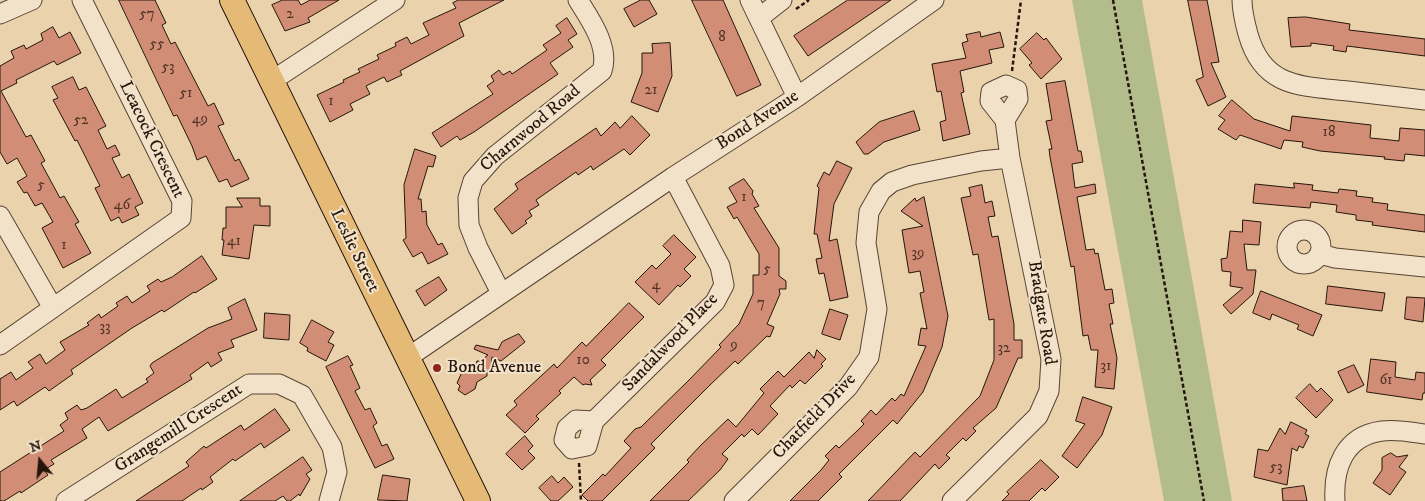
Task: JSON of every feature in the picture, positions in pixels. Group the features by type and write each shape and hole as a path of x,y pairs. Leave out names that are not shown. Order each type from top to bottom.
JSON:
{"main road":[{"name":"Leslie Street","path":"232,0 270,82 478,501"}],"street":[{"path":"0,14 32,0"},
{"name":"Leacock Crescent","path":"0,345 181,218 182,201 82,0"},
{"path":"270,82 395,0"},
{"name":"Charnwood Road","path":"501,293 478,248 469,225 468,198 473,181 495,156 602,71 604,64 599,38 578,0"},
{"path":"750,0 797,97"},
{"path":"758,18 782,0"},
{"name":"Bond Avenue","path":"407,358 673,176 797,97 934,0"},
{"path":"1242,0 1244,21 1257,59 1265,68 1285,80 1304,87 1425,100"},
{"name":"Bradgate Road","path":"952,501 1038,416 1048,391 1051,358 1010,158 1005,120 1018,99 1016,90 1011,88"},
{"name":"Chatfield Drive","path":"734,501 848,386 869,357 877,309 866,243 869,212 881,191 892,182 912,175 981,161 1010,158"},
{"name":"Sandalwood Place","path":"578,447 587,446 594,421 715,302 724,285 720,266 673,176"},
{"path":"0,216 53,308"},
{"path":"1320,254 1335,258 1425,267"},
{"name":"Grangemill Crescent","path":"66,501 249,384 279,384 302,395 332,447 337,472 329,501"},
{"path":"1335,501 1335,474 1339,460 1358,441 1380,431 1425,434"}],"path":[{"path":"1011,88 1021,0"},
{"path":"1112,0 1204,501"},
{"path":"578,447 581,501"}],"green space":[{"path":"1072,0 1142,0 1232,501 1164,501"}],"building":[{"path":"119,0 155,0 166,23 162,25 171,44 175,42 208,106 214,103 224,124 218,126 235,161 239,159 249,179 231,187 227,179 219,182 206,156 197,160 177,115 174,116"},
{"path":"283,0 298,0 301,5 310,0 339,0 308,18 310,22 285,31 272,5"},
{"path":"459,0 504,0 459,23 464,36 400,71 402,75 387,82 384,77 366,86 370,94 350,104 353,110 330,122 317,95 360,72 358,69 379,59 377,55 396,46 395,43 407,37 411,44 429,35 423,23 456,8 453,3"},
{"path":"641,0 649,0 657,14 634,27 624,9"},
{"path":"692,0 723,0 761,85 737,96"},
{"path":"848,0 891,0 808,56 794,36"},
{"path":"1188,0 1207,0 1219,62 1211,63 1226,97 1208,106 1196,80 1203,77"},
{"path":"1306,17 1350,24 1349,30 1425,39 1425,56 1347,46 1346,52 1333,50 1334,46 1311,43 1311,46 1291,47 1288,18"},
{"path":"567,18 577,34 568,40 573,47 550,63 558,74 474,132 460,140 457,136 441,147 432,133 493,94 487,86 494,81 491,76 499,70 503,75 510,71 512,74 547,50 543,45 561,33 556,26"},
{"path":"53,27 59,38 70,32 81,53 57,65 54,61 16,80 17,83 1,91 26,137 31,135 45,161 41,163 60,198 64,196 79,222 75,224 91,253 63,268 42,228 53,222 42,203 35,206 27,192 24,193 17,182 27,176 17,158 7,164 0,152 0,66 14,58 11,51 24,45 26,49 43,40 41,34"},
{"path":"980,32 981,37 1000,32 1004,47 989,50 992,63 960,71 964,92 961,93 970,134 943,141 940,122 946,120 941,91 937,92 932,64 966,58 962,43 968,41 966,35"},
{"path":"1037,33 1044,40 1046,38 1062,59 1041,79 1029,65 1032,63 1020,49"},
{"path":"670,43 672,76 658,112 631,102 642,73 642,53 653,53 652,44"},
{"path":"73,77 79,90 86,87 106,126 98,130 107,149 115,145 120,155 112,158 122,178 129,174 143,203 135,207 139,215 122,223 119,217 111,221 95,188 100,186 77,140 75,141 53,100 58,98 52,87"},
{"path":"1065,81 1078,151 1081,151 1083,162 1072,164 1075,188 1095,184 1096,193 1077,197 1086,250 1094,249 1095,254 1098,253 1105,290 1112,289 1114,303 1109,304 1113,324 1110,324 1117,358 1114,389 1095,387 1098,350 1091,350 1088,335 1083,336 1074,266 1071,267 1050,157 1049,149 1052,149 1046,121 1052,120 1046,84"},
{"path":"1232,100 1254,119 1290,131 1292,116 1371,125 1370,138 1399,141 1400,128 1425,130 1425,156 1405,154 1404,161 1384,159 1385,157 1320,151 1302,147 1303,142 1284,140 1281,149 1240,135 1236,140 1218,129 1225,120 1219,116"},
{"path":"914,111 920,130 884,142 868,154 864,154 856,142 879,122"},
{"path":"632,116 650,135 630,155 624,149 593,170 591,166 578,175 576,172 536,200 539,205 529,211 532,216 525,221 527,223 512,234 494,209 518,189 515,184 596,128 601,136 615,122 620,128"},
{"path":"415,149 436,156 433,167 428,166 418,199 421,199 422,212 426,211 427,225 438,245 442,243 448,254 428,264 422,252 413,257 403,240 406,238 404,185"},
{"path":"837,161 852,168 834,204 829,241 837,239 848,297 830,301 824,273 819,274 816,259 822,258 817,234 814,234 819,188 817,186 824,172 829,175"},
{"path":"744,179 753,191 752,194 759,206 754,208 779,248 779,276 786,281 786,289 779,289 780,294 767,324 774,327 770,337 767,336 738,364 735,361 709,386 651,444 655,448 602,501 588,501 582,495 603,474 605,476 631,448 624,441 689,380 721,347 719,345 739,324 753,294 753,275 759,275 759,254 737,217 734,219 727,207 737,202 729,188"},
{"path":"1294,183 1313,185 1312,190 1338,193 1339,189 1357,191 1356,196 1373,198 1372,202 1388,204 1387,210 1425,215 1425,232 1372,225 1373,222 1356,220 1356,215 1336,212 1337,205 1311,202 1310,208 1253,203 1255,184 1294,188"},
{"path":"982,185 985,203 992,201 995,216 988,217 992,237 998,236 1014,324 1014,340 1022,340 1022,358 1018,358 996,408 973,428 976,431 966,441 963,438 946,455 950,458 939,469 935,464 900,501 868,501 915,452 920,457 980,396 994,360 994,319 989,320 978,254 973,255 961,198 971,196 969,188"},
{"path":"924,197 948,316 942,347 923,392 897,424 893,420 839,474 842,477 818,501 790,501 829,460 825,456 836,445 839,448 864,424 861,421 871,410 876,415 892,398 895,401 901,394 904,396 926,346 918,345 921,328 927,329 920,293 924,292 920,271 909,273 902,230 923,226 901,211 915,198 916,201"},
{"path":"237,198 260,198 260,206 270,206 270,226 254,225 249,259 222,255 223,228 226,228 226,207 242,207"},
{"path":"1243,220 1261,222 1259,245 1244,244 1247,270 1256,270 1253,294 1231,314 1223,305 1243,288 1230,286 1231,272 1222,271 1221,259 1227,258 1230,231 1242,232"},
{"path":"674,235 696,257 684,269 691,276 680,287 678,285 659,305 635,282 652,265 656,269 671,254 663,246"},
{"path":"202,256 217,279 164,312 162,310 132,328 71,370 73,374 49,391 45,387 17,406 14,401 0,410 0,379 11,372 16,380 33,368 28,362 40,354 46,364 65,350 60,342 89,325 87,323 99,314 101,318 118,306 116,303 127,296 132,303 150,291 147,286 158,279 161,282 172,277"},
{"path":"439,277 447,290 425,306 416,291"},
{"path":"1328,286 1385,293 1382,311 1326,304"},
{"path":"1261,291 1322,315 1313,336 1297,329 1299,325 1272,314 1270,320 1253,313"},
{"path":"1407,297 1425,298 1423,322 1405,319"},
{"path":"245,299 257,330 231,340 234,347 218,353 222,360 211,367 208,362 190,375 192,379 108,431 99,417 82,429 87,438 51,460 54,464 44,470 48,475 21,493 20,491 4,501 0,501 0,472 64,431 60,425 68,419 65,413 77,405 81,410 87,408 116,389 122,398 148,382 146,379 154,373 150,366 152,363 208,328 232,319 228,308"},
{"path":"629,303 644,317 601,360 606,365 590,380 592,385 583,385 574,377 559,391 561,393 536,416 539,419 525,433 506,415 517,405 514,401 554,364 557,368 582,342 586,346"},
{"path":"830,309 848,315 840,340 822,334"},
{"path":"265,313 290,315 289,340 264,338"},
{"path":"312,320 334,332 328,342 334,345 326,361 307,351 308,348 300,343"},
{"path":"519,334 525,342 501,361 492,357 491,368 487,371 487,376 477,382 475,389 465,395 458,390 460,386 457,383 463,370 466,371 466,367 470,369 470,365 475,366 477,361 488,355 474,349 476,345 498,350 502,342"},
{"path":"817,350 826,359 821,364 823,366 805,384 800,380 792,388 790,385 770,406 778,414 758,435 752,429 744,437 742,434 722,454 728,459 720,470 688,501 650,501 689,462 687,460 701,445 728,419 736,427 764,393 760,389 778,371 784,377 809,352 814,358"},
{"path":"348,356 353,365 350,366 360,388 355,391 365,410 370,408 377,423 373,426 382,446 387,444 394,459 375,468 326,367"},
{"path":"1371,359 1396,362 1395,377 1415,380 1416,372 1425,373 1425,393 1423,393 1422,400 1367,392"},
{"path":"1354,365 1364,385 1348,393 1338,372"},
{"path":"1310,384 1317,392 1321,388 1333,400 1316,418 1296,398"},
{"path":"1083,397 1112,407 1102,435 1077,468 1062,456 1085,424 1076,421"},
{"path":"275,409 290,430 264,448 261,443 235,461 233,459 210,477 213,482 202,490 201,488 182,501 136,501 189,466 186,462 204,446 206,448 241,425 244,430"},
{"path":"1291,422 1307,430 1305,434 1309,436 1303,448 1299,446 1297,451 1292,448 1287,485 1254,477 1258,449 1268,451 1280,428 1285,434"},
{"path":"525,436 533,446 528,451 535,458 522,470 506,454"},
{"path":"1391,453 1397,457 1408,455 1399,467 1406,472 1390,495 1373,483 1382,470 1382,458"},
{"path":"303,457 312,470 306,474 310,479 300,496 299,494 290,501 287,501 283,496 275,501 240,501"},
{"path":"1041,460 1059,477 1045,491 1042,488 1029,501 1002,501 1009,494 1007,492"},
{"path":"383,475 410,479 407,501 378,500"},
{"path":"552,476 558,483 564,477 573,487 558,501 551,501 539,488"},
{"path":"1304,486 1307,501 1283,501 1282,489"}],"place":[{"name":"Bond Avenue","path":"437,368"}]}
